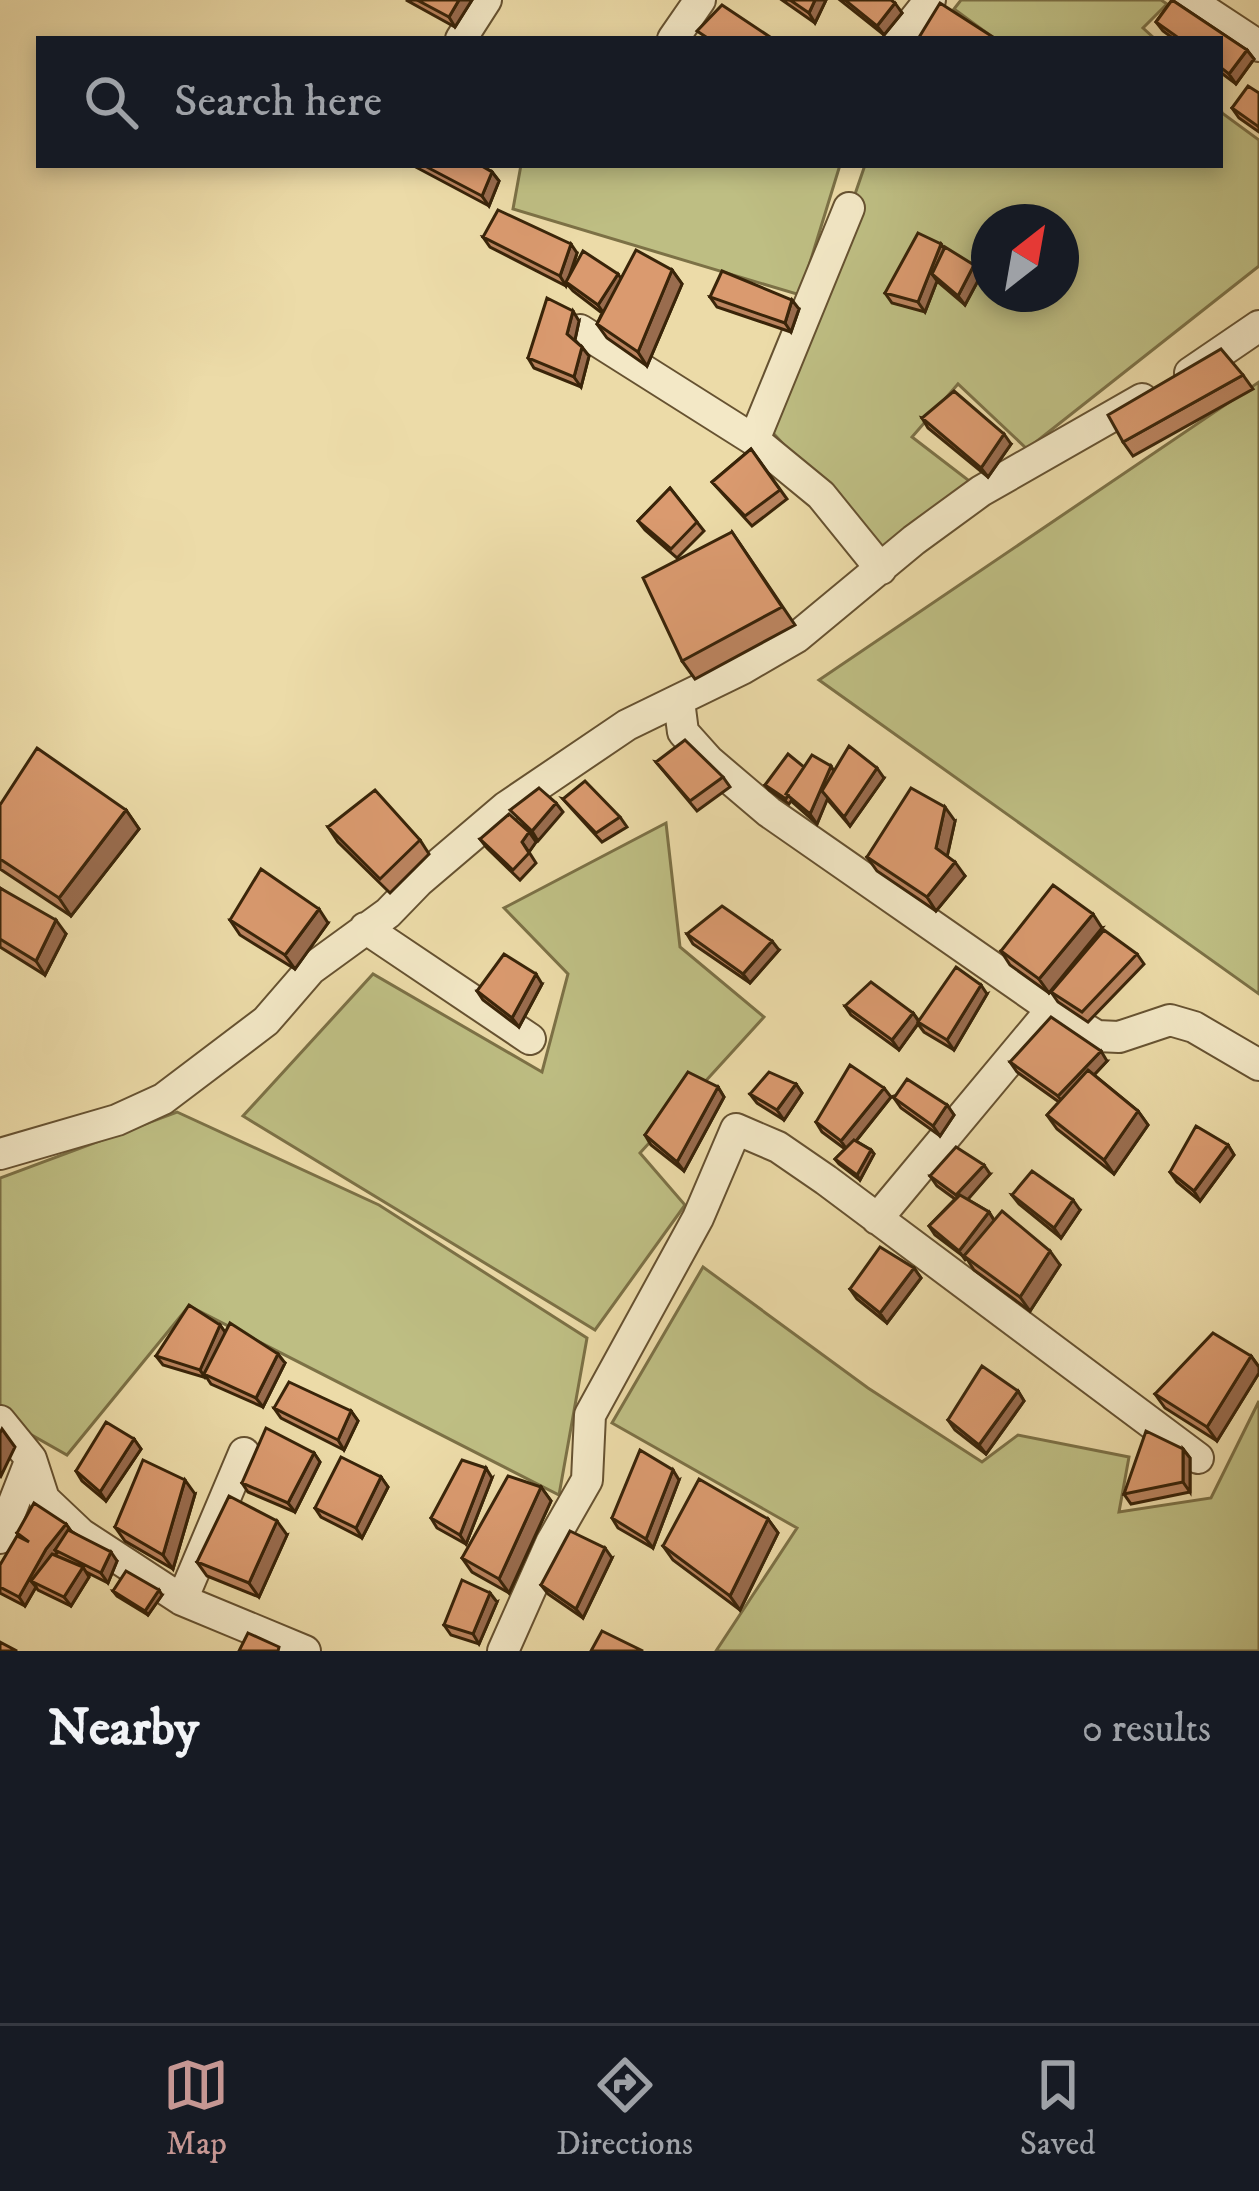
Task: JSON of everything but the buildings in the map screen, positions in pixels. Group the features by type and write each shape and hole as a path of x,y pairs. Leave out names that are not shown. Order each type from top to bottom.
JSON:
{"street":[{"path":"463,36 486,0"},
{"path":"676,36 700,0"},
{"path":"901,36 930,0"},
{"path":"1189,0 1259,46"},
{"path":"754,440 849,208"},
{"path":"0,1154 117,1120 163,1099 266,1021 311,968 388,913 506,807 627,725 797,637 981,491 1185,376 1259,326"},
{"path":"580,330 754,440 820,494 880,569"},
{"path":"679,701 683,732 769,812 1052,1009 1096,1036 1119,1037 1170,1020 1194,1028 1259,1065"},
{"path":"365,928 530,1039"},
{"path":"877,1219 1052,1009"},
{"path":"503,1651 551,1543 587,1480 590,1415 689,1236 736,1129 778,1147 1198,1458"},
{"path":"0,1421 32,1459 44,1499 81,1534 182,1600 305,1651"},
{"path":"182,1600 244,1453"},
{"path":"0,1538 32,1459"}],"green space":[{"path":"961,0 1161,0 1167,4 1143,28 1152,36 991,36 954,9"},
{"path":"1223,114 1259,140 1259,266 1027,449 958,384 912,437 972,483 885,554 773,433 864,168 1223,168"},
{"path":"520,168 839,168 800,295 513,209"},
{"path":"1259,382 1259,994 819,680"},
{"path":"666,823 680,947 764,1017 640,1153 685,1205 595,1330 243,1116 373,974 542,1072 568,974 504,908"},
{"path":"177,1112 379,1205 587,1338 559,1495 189,1306 67,1455 0,1417 0,1178"},
{"path":"703,1267 868,1388 982,1462 1018,1435 1129,1457 1119,1512 1211,1498 1259,1401 1259,1651 716,1651 797,1528 612,1423"}]}
